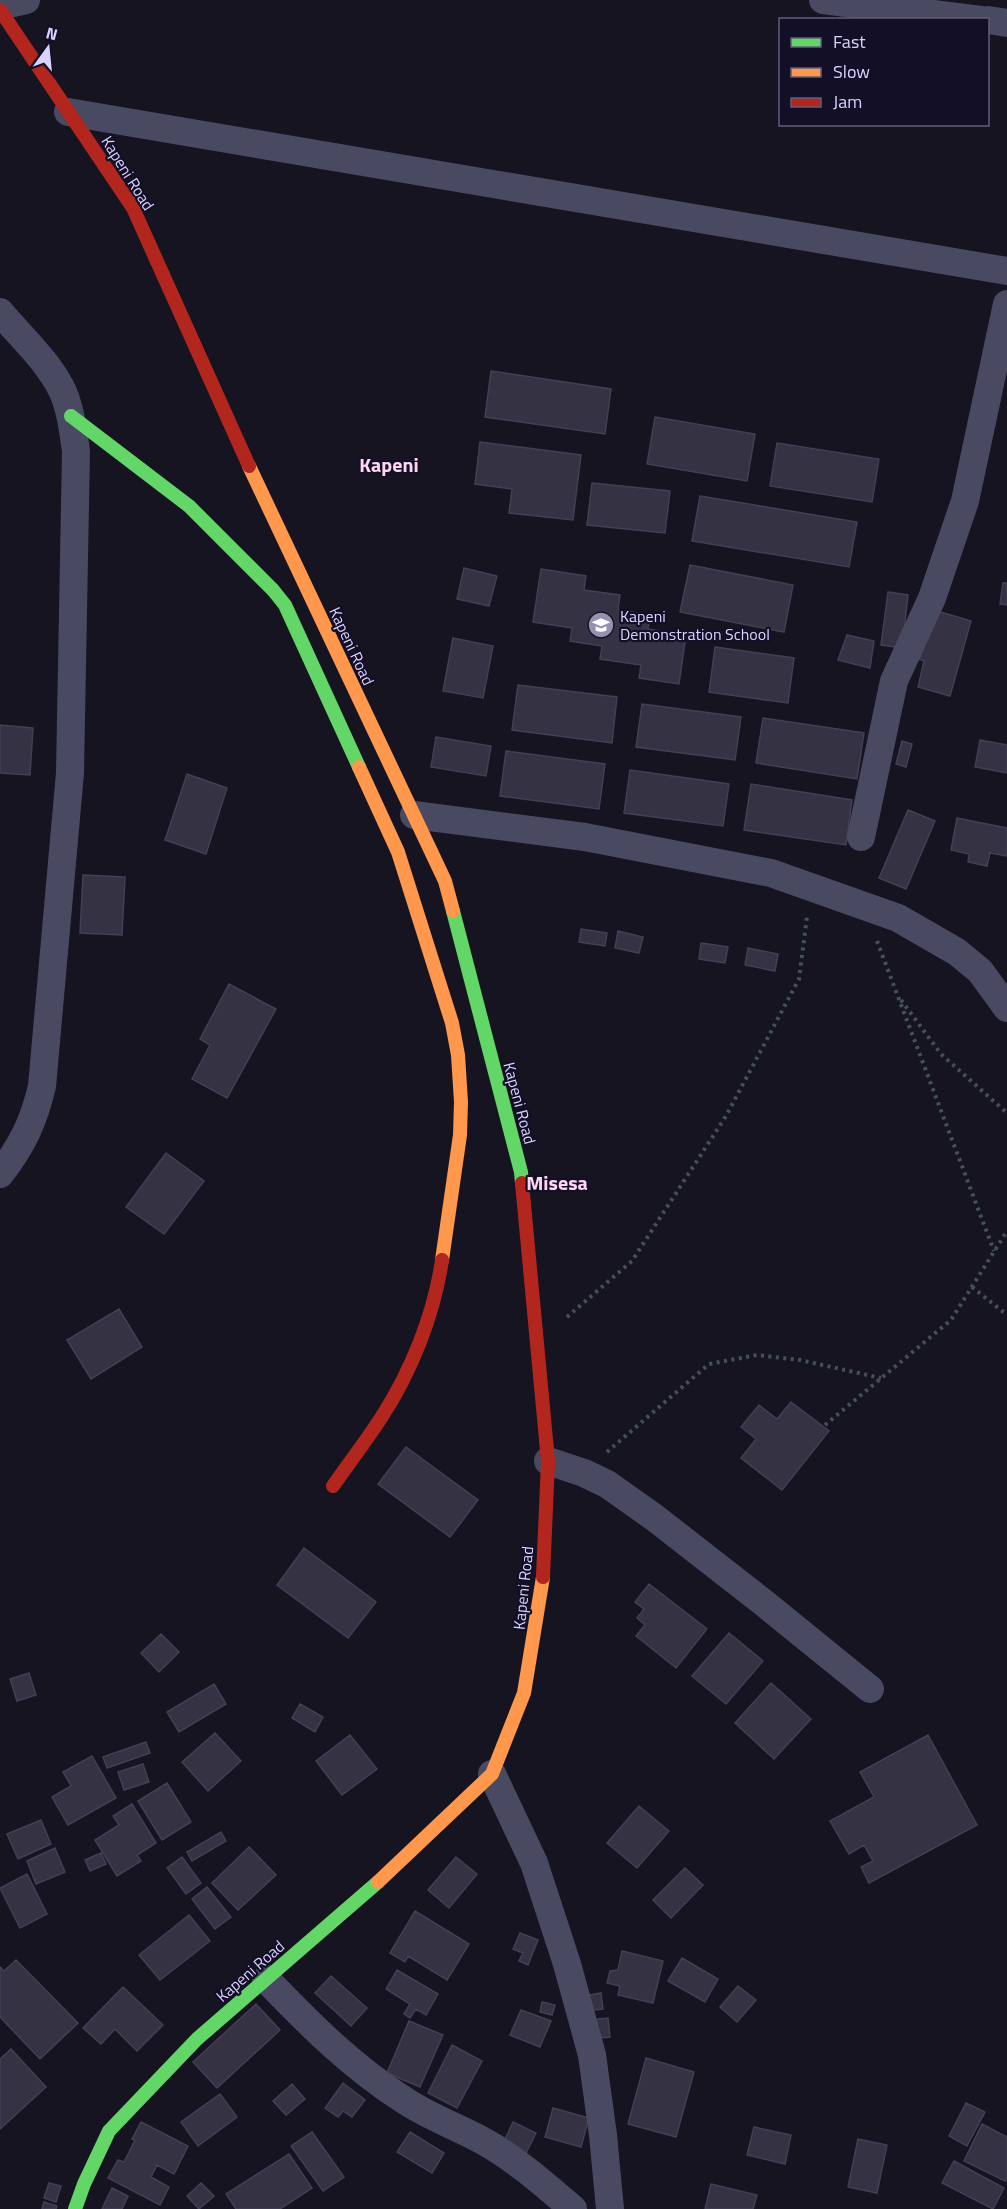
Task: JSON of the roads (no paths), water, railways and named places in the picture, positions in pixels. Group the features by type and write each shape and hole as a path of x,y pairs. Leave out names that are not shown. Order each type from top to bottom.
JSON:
{"main road":[{"name":"Kapeni Road","path":"0,8 133,208 258,486 445,881 521,1172 548,1461 543,1575 524,1693 492,1774 365,1894 196,2039 109,2132 84,2184 75,2209"},
{"path":"71,416 189,506 273,590 285,605 398,852 452,1023 459,1067 460,1135 435,1296 405,1376 382,1417 333,1486"}],"street":[{"path":"0,8 26,0"},
{"path":"823,0 965,18"},
{"path":"989,20 1007,23"},
{"path":"68,112 1007,272"},
{"path":"861,837 894,681 932,598 965,501 1007,304"},
{"path":"0,312 44,363 63,392 71,416 76,451 70,773 42,1086 35,1115 25,1136 0,1174"},
{"path":"414,815 585,837 771,873 898,918 957,952 980,971 1007,1008"},
{"path":"548,1461 584,1473 607,1484 765,1603 870,1689"},
{"path":"492,1774 534,1863 567,1964 592,2055 610,2209"},
{"path":"266,1979 310,2025 356,2067 408,2103 487,2143 537,2178 573,2209"}],"place":[{"name":"Kapeni Demonstration School","path":"601,625"}],"district":[{"name":"Kapeni","path":"389,465"},
{"name":"Misesa","path":"557,1183"}]}
